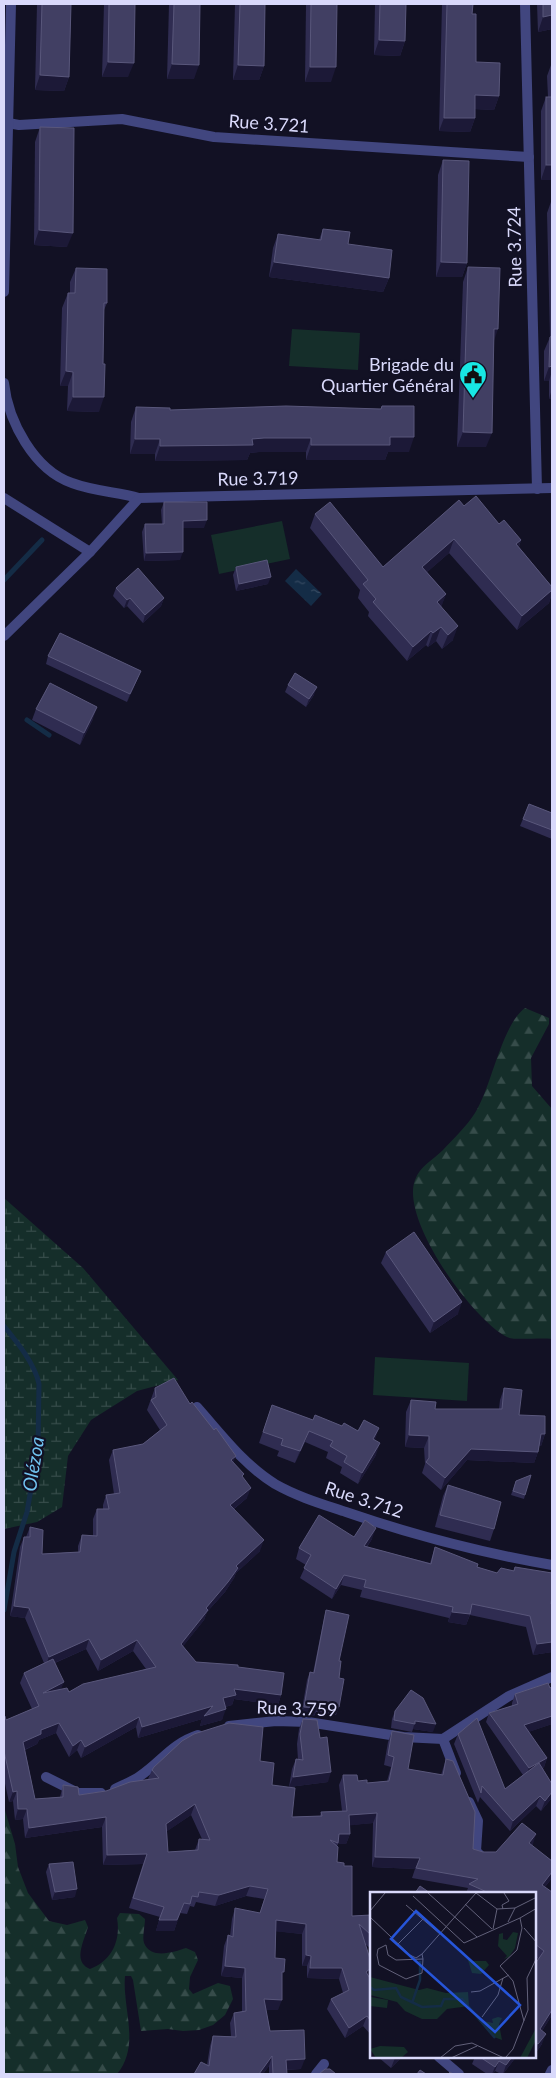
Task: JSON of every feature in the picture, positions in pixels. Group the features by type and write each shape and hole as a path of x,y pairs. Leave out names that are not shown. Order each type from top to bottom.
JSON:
{"street":[{"path":"4,292 11,4"},
{"name":"Rue 3.724","path":"525,4 537,489"},
{"name":"Rue 3.721","path":"8,123 19,125 122,119 214,137 529,157"},
{"name":"Rue 3.719","path":"4,383 12,419 27,445 43,465 71,483 139,498 552,488"},
{"path":"4,498 90,552"},
{"path":"4,636 90,552 139,498"},
{"name":"Rue 3.712","path":"196,1407 241,1456 274,1483 301,1497 375,1522 449,1542 514,1558 552,1564"},
{"path":"481,1856 476,1851 478,1822 443,1738 509,1696 552,1677"},
{"name":"Rue 3.759","path":"222,1727 276,1721 308,1722 403,1737 443,1738"},
{"path":"46,1777 78,1793 95,1794 114,1789 140,1776 161,1757 186,1739 204,1733"},
{"path":"440,2058 459,2074"},
{"path":"316,2074 324,2064"},
{"path":"550,2074 552,2070"}],"green space":[{"path":"292,329 360,333 358,370 289,366"},
{"path":"282,521 290,559 219,574 211,535"},
{"path":"525,1008 549,1018 549,1024 531,1058 532,1086 552,1109 552,1339 516,1339 507,1337 476,1311 443,1267 429,1243 418,1219 413,1198 417,1175 464,1128 475,1113 487,1088 509,1028"},
{"path":"4,1198 83,1268 178,1380 137,1391 91,1420 68,1456 62,1507 37,1522 4,1529"},
{"path":"375,1357 469,1363 467,1401 373,1395"},
{"path":"4,1807 15,1844 18,1867 28,1893 49,1921 67,1925 85,1920 88,1927 80,1956 85,1966 90,1969 98,1965 104,1961 113,1949 118,1934 117,1918 120,1913 139,1914 145,1919 144,1943 152,1952 163,1953 186,1948 195,1952 198,1960 190,1977 189,1989 193,1994 218,1983 230,1986 233,1999 225,2015 213,2025 199,2030 183,2031 168,2029 141,2031 133,1980 131,1976 125,1976 129,2039 124,2063 117,2074 4,2074"}],"water":[{"path":"296,569 322,594 311,606 285,581"}],"building":[{"path":"42,4 71,4 69,77 40,75"},
{"path":"109,4 135,4 134,63 108,62"},
{"path":"174,4 200,4 199,65 172,64"},
{"path":"240,4 265,4 264,66 238,65"},
{"path":"311,4 337,4 336,67 310,67"},
{"path":"380,4 406,4 405,41 379,40"},
{"path":"447,4 473,4 472,14 476,14 476,62 500,63 499,96 475,95 475,118 444,118"},
{"path":"543,4 552,4 552,15 543,17"},
{"path":"546,97 552,97 552,165 546,165"},
{"path":"40,127 74,128 73,233 39,230"},
{"path":"443,160 469,161 467,263 441,262"},
{"path":"323,229 350,232 348,244 392,250 389,278 274,262 278,234 321,240"},
{"path":"468,267 500,268 498,329 494,329 492,433 463,432"},
{"path":"76,268 107,269 107,303 104,303 104,397 73,397 73,372 66,371 68,293 75,293"},
{"path":"552,336 552,366 549,367 550,337"},
{"path":"286,406 381,409 382,406 414,406 414,437 390,437 390,445 311,445 311,438 264,438 252,439 253,445 160,446 160,439 135,439 136,407 170,408 170,410"},
{"path":"476,496 499,524 504,520 521,540 516,544 552,587 552,590 522,616 454,539 422,567 446,594 437,602 458,626 448,635 441,627 433,633 431,631 413,647 373,602 376,599 363,584 368,580 315,514 330,502 383,567 459,500 464,506"},
{"path":"164,502 207,502 207,520 183,521 183,552 146,553 145,524 164,524"},
{"path":"267,560 271,577 239,584 236,567"},
{"path":"138,568 164,598 145,615 130,598 127,600 116,588"},
{"path":"60,633 141,671 130,694 48,656"},
{"path":"295,673 317,687 309,699 288,685"},
{"path":"50,683 97,707 84,733 36,709"},
{"path":"529,804 552,813 552,830 523,819"},
{"path":"414,1232 462,1302 434,1322 386,1252"},
{"path":"174,1378 190,1404 192,1402 214,1430 216,1428 236,1456 231,1460 244,1474 242,1476 251,1488 230,1505 264,1540 236,1566 238,1568 206,1608 208,1610 181,1644 196,1662 238,1665 238,1667 284,1673 281,1695 234,1689 236,1695 223,1698 226,1709 204,1716 213,1706 142,1727 139,1717 85,1747 81,1740 73,1746 59,1723 41,1730 41,1734 23,1742 35,1799 63,1797 63,1785 78,1787 79,1795 106,1791 130,1782 159,1778 152,1770 182,1741 194,1734 229,1723 263,1727 260,1761 274,1763 272,1785 295,1788 292,1817 322,1816 321,1812 347,1811 343,1775 357,1775 358,1781 367,1780 367,1783 389,1781 394,1757 388,1755 392,1731 414,1735 408,1769 443,1775 446,1759 453,1761 475,1812 473,1849 483,1852 496,1852 522,1823 536,1834 529,1843 552,1861 552,1872 542,1885 552,1892 552,2010 540,2029 546,2034 538,2044 536,2043 536,1963 544,1951 536,1945 536,1892 487,1892 469,1884 478,1879 416,1868 420,1858 375,1857 377,1813 349,1815 350,1834 339,1834 338,1843 330,1840 338,1847 337,1862 344,1863 344,1866 352,1866 352,1916 370,1915 370,1934 359,1924 370,1959 370,1969 366,1972 370,1978 370,2020 367,2016 349,2028 331,1999 349,1990 342,1968 310,1968 311,1956 306,1955 306,1924 276,1920 275,1958 285,1959 284,1972 282,1972 282,2000 264,1999 270,2031 304,2030 305,2059 286,2060 287,2074 273,2074 272,2056 259,2074 194,2074 201,2062 209,2066 213,2036 236,2037 234,2013 246,2011 245,1968 225,1966 228,1935 233,1937 235,1908 260,1913 268,1889 250,1886 219,1895 199,1892 198,1897 192,1896 190,1904 184,1903 177,1920 159,1920 164,1907 133,1898 147,1854 107,1855 106,1817 29,1828 27,1809 18,1809 17,1791 13,1792 4,1751 4,1716 6,1720 39,1706 24,1673 53,1659 64,1682 43,1693 67,1688 69,1692 83,1684 156,1667 137,1640 101,1660 89,1639 49,1657 29,1608 14,1606 24,1537 30,1537 30,1527 43,1530 42,1554 80,1552 82,1535 97,1536 97,1509 109,1509 106,1495 120,1493 113,1450 143,1444 167,1425 151,1400 156,1397 155,1388","holes":["195,1804 210,1840 199,1839 198,1850 168,1852 166,1824"]},
{"path":"504,1388 522,1390 519,1415 545,1416 545,1434 541,1434 538,1452 471,1449 445,1478 426,1462 429,1458 429,1436 409,1435 411,1400 436,1402 435,1409 502,1409"},
{"path":"272,1405 313,1420 315,1415 342,1426 344,1423 358,1431 364,1420 379,1428 373,1439 380,1443 362,1473 344,1462 347,1456 330,1446 333,1441 309,1431 300,1451 281,1445 283,1439 263,1432"},
{"path":"531,1475 525,1495 513,1491 516,1481"},
{"path":"448,1485 501,1502 494,1529 440,1515"},
{"path":"319,1515 354,1537 365,1520 376,1528 364,1546 431,1564 435,1547 478,1564 477,1567 497,1573 501,1568 514,1571 515,1567 552,1573 552,1642 537,1644 530,1616 472,1604 470,1614 452,1612 453,1607 364,1587 366,1580 344,1575 336,1589 304,1568 311,1555 299,1548"},
{"path":"326,1610 349,1615 339,1661 341,1661 339,1678 344,1679 339,1707 317,1704 317,1708 304,1707 310,1672 314,1673"},
{"path":"548,1683 550,1688 552,1687 552,1716 524,1725 547,1758 529,1768 489,1713 518,1704 515,1694"},
{"path":"411,1690 423,1698 436,1724 415,1721 415,1724 394,1720 395,1711"},
{"path":"477,1718 505,1789 539,1763 552,1784 552,1792 545,1801 540,1796 513,1821 482,1786 481,1793 458,1734"},
{"path":"303,1719 317,1720 320,1738 327,1737 331,1772 293,1777 296,1759 303,1760 300,1734"},
{"path":"73,1862 77,1889 55,1892 49,1864"},
{"path":"420,1886 429,1892 416,1892"},
{"path":"482,2058 511,2058 506,2065 499,2061 495,2067"},
{"path":"325,2069 330,2069 336,2074 319,2074"},
{"path":"420,2070 426,2074 417,2074"}],"waterway":[{"path":"4,580 42,540"},
{"path":"27,720 49,735"},
{"name":"Olézoa","path":"4,1326 30,1361 39,1384 38,1448 27,1512 14,1552 4,1610"}],"place":[{"name":"Brigade du Quartier Général","path":"473,399"}]}
